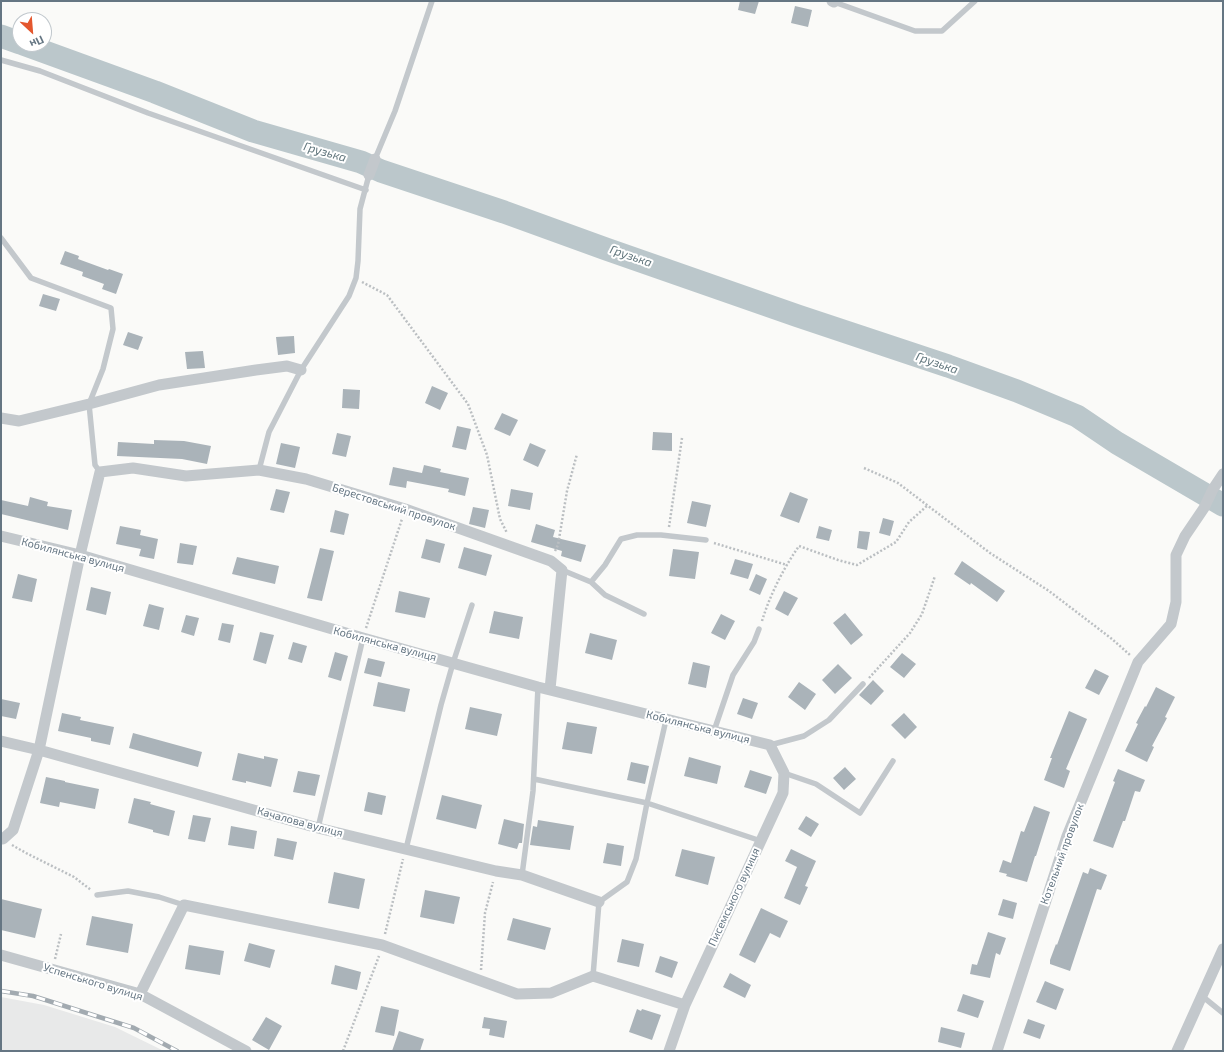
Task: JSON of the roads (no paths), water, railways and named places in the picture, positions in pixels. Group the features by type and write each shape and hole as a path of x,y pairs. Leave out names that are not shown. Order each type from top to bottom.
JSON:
{"street":[{"path":"369,175 375,159"},
{"path":"1,418 19,421 159,385 287,366 301,370"},
{"name":"Берестовський провулок","path":"100,472 133,468 186,476 259,470 306,479 405,509 551,561 562,570"},
{"path":"2,839 13,830 39,750 80,555 100,472"},
{"name":"Котельний провулок","path":"997,1051 1067,836 1138,662 1171,624 1176,602 1176,555 1185,536 1204,508 1213,489 1223,474"},
{"name":"Кобилянська вулиця","path":"1,536 80,555 362,638 453,662 538,687 770,745"},
{"path":"550,689 562,570"},
{"name":"Качалова вулиця","path":"1,741 39,750 318,828 496,871 522,875 599,902"},
{"name":"Писемського вулиця","path":"669,1051 685,1005 783,793 784,773 770,745"},
{"path":"140,994 184,905 382,945 518,994 551,993 593,976 685,1005"},
{"path":"1177,1051 1223,949"},
{"name":"Успенського вулиця","path":"1,955 140,994 246,1051"}],"lane":[{"path":"375,159 395,111 432,1"},
{"path":"833,1 915,31 942,31 975,1"},
{"path":"1,60 40,71 148,113 366,190"},
{"path":"259,470 269,432 301,370 350,296 356,278 358,261 360,209 369,175"},
{"path":"1,238 31,278 111,308 113,329 103,369 89,404 95,465 100,472"},
{"path":"591,582 605,565 621,539 636,535 668,536 706,540"},
{"path":"562,570 591,582 605,595 644,614"},
{"path":"406,849 453,662 472,605"},
{"path":"714,732 733,675 754,642 760,629"},
{"path":"318,828 362,638"},
{"path":"770,745 804,736 829,720 863,684"},
{"path":"522,875 534,779 538,687"},
{"path":"593,976 599,902 627,882 636,859 666,720"},
{"path":"784,773 816,784 860,813 893,761"},
{"path":"534,779 647,803 761,841"},
{"path":"97,895 128,891 159,897 184,905"},
{"path":"1202,996 1223,1013"}],"waterway":[{"name":"Грузька","path":"1,36 12,40"},
{"name":"Грузька","path":"45,52 155,92 253,131 361,162 381,171 504,212 798,316 948,366 1017,391 1077,416 1117,443 1223,505"}],"railway":[{"path":"1,991 33,996 134,1028 177,1051"}]}
